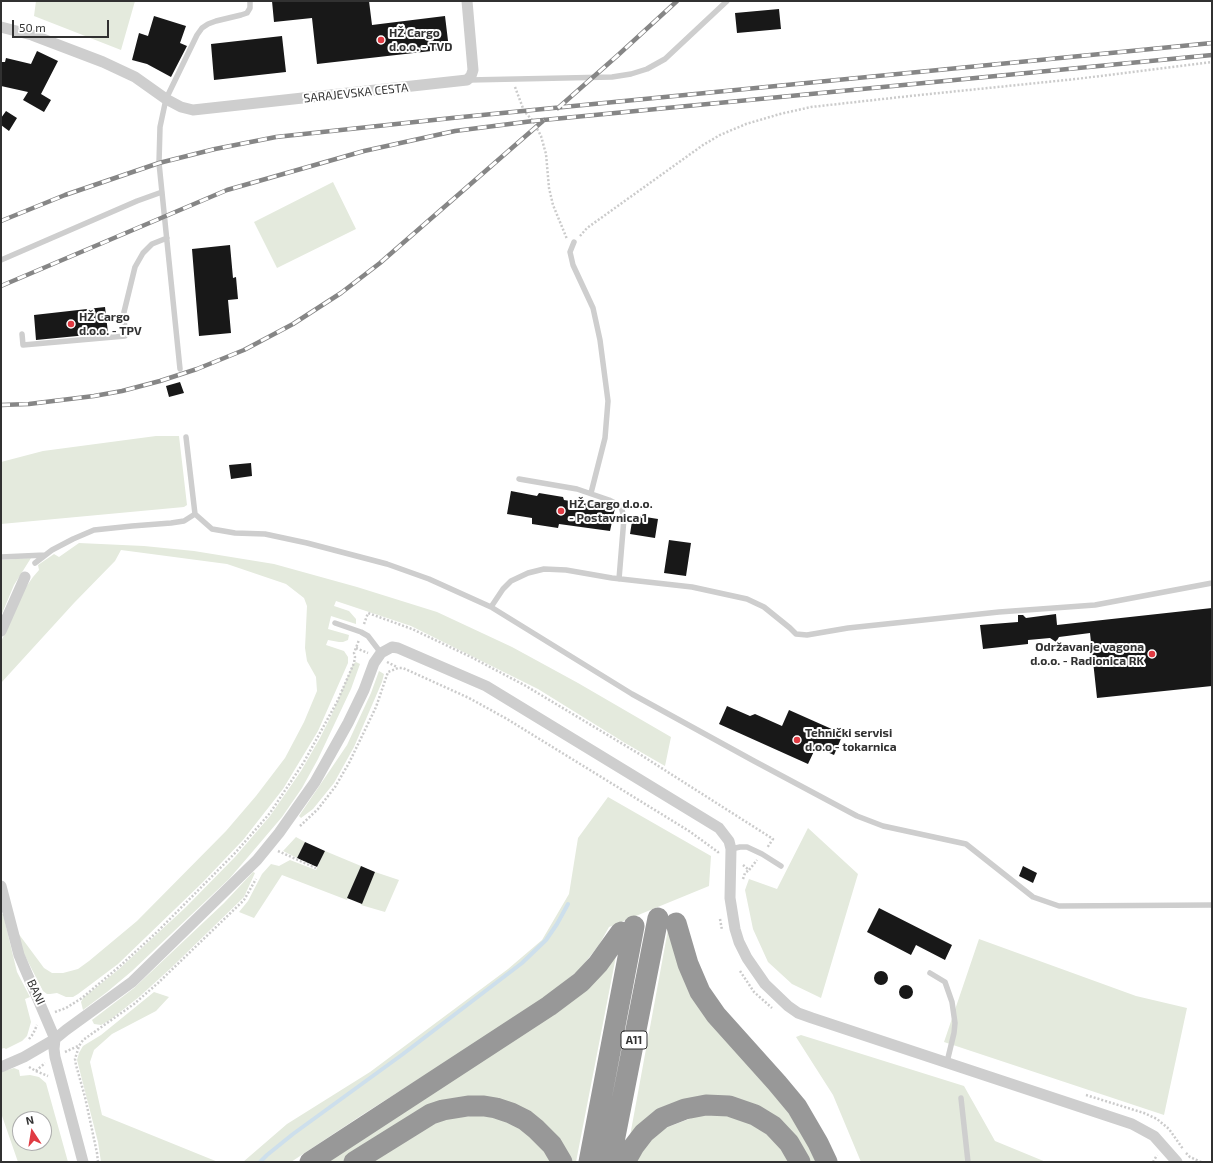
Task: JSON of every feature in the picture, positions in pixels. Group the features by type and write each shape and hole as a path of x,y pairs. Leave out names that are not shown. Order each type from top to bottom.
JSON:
{"highway":[{"name":"A11","path":"610,1162 667,920 700,992 716,1016 797,1107 827,1162"},
{"name":"A11","path":"310,1162 549,1006 581,982 628,929 589,1162"},
{"path":"625,1162 634,1146 644,1133 662,1118 685,1109 706,1105 729,1106 755,1115 773,1126 789,1143 800,1162"},
{"path":"354,1162 431,1114 468,1106 496,1108 511,1112 525,1120 552,1146 562,1162"}],"street":[{"path":"467,1 473,70 471,76 467,80"},
{"name":"SARAJEVSKA CESTA","path":"1,27 32,35 103,62 135,76 166,99 181,107 193,110 467,80"},
{"path":"1,631 24,577"},
{"path":"1,1067 56,1038 132,982 257,860 298,807 330,758 364,690 374,663 381,652 392,647 398,648 486,686 719,828 726,835 731,849 730,898 735,929 739,942 747,958 765,984 798,1013 1140,1127 1154,1136 1177,1162"},
{"name":"BANI","path":"1,886 19,955 56,1038"},
{"path":"56,1038 54,1049 55,1057 83,1162"}],"lane":[{"path":"180,369 159,162 160,127 166,99 197,35 202,28 216,21 247,13 250,8 250,1"},
{"path":"467,80 612,77 631,74 647,69 665,59 727,1"},
{"path":"1,260 137,200 162,192"},
{"path":"22,334 23,345 125,336 124,312 127,296 136,267 143,253 152,244 167,238"},
{"path":"574,242 570,252 573,265 594,308 608,401 605,438 591,494"},
{"path":"186,437 195,514 212,529 235,533 265,534 387,564 429,579 491,607 632,694 857,816 883,826 966,844 1033,897 1059,906 1212,905"},
{"path":"519,479 577,489 609,500 621,506 624,518 620,580"},
{"path":"35,563 45,555 73,539 94,530 184,521 195,514"},
{"path":"1,557 45,555"},
{"path":"491,607 511,581 528,573 544,569 566,570 620,580 692,588 748,599 764,607 796,634 807,635 863,626 999,612 1095,605 1212,582"},
{"path":"335,623 368,636 381,652"},
{"path":"731,849 740,847 747,848 762,854 780,866"},
{"path":"930,973 945,982 952,1002 955,1023 954,1033 946,1062"},
{"path":"961,1098 968,1162"}],"path":[{"path":"574,242 587,228 703,145 720,135 746,124 780,114 811,107 1076,79 1212,62"},
{"path":"511,79 524,111 533,121 541,136 546,154 550,194 553,205 567,240 572,248"},
{"path":"365,622 368,613 412,629 471,657 526,686 773,839 768,847"},
{"path":"66,1008 82,998 153,936 236,852 270,813 304,762 337,702 354,663 354,653 358,641"},
{"path":"356,648 367,652"},
{"path":"387,662 398,668"},
{"path":"299,827 318,809 335,787 350,763 376,707 388,672 398,668 403,668 456,692 507,719 689,831 718,852 718,858"},
{"path":"274,855 282,846"},
{"path":"277,851 316,868"},
{"path":"743,865 749,870 756,861"},
{"path":"98,1162 75,1059 79,1046 83,1040 134,1004 158,983 244,900 257,877"},
{"path":"720,916 723,934"},
{"path":"738,967 754,992 775,1011"},
{"path":"26,1042 31,1038 38,1022"},
{"path":"69,1050 79,1046"},
{"path":"28,1065 30,1069 36,1070 41,1066"},
{"path":"1153,1162 1157,1154"}],"shaded area":[{"path":"36,1 135,1 121,50 34,16"},
{"path":"333,182 356,229 277,268 254,222"},
{"path":"156,436 179,436 187,505 184,507 1,524 1,462 43,451"},
{"path":"79,543 144,546 194,551 274,564 357,587 437,612 512,647 671,737 665,766 538,689 411,626 336,601 334,606 349,611 356,619 356,624 331,616 328,629 349,635 348,640 339,642 328,640 326,645 344,651 348,657 348,663 318,731 283,789 243,840 202,883 118,964 73,997 66,997 57,993 47,994 43,991 23,952 18,933 44,968 52,973 63,973 78,969 89,961 137,921 226,831 256,796 285,758 304,722 317,691 316,677 307,661 305,648 307,606 304,598 286,584 227,564 121,550 115,561 74,603 1,683 1,642 21,594 39,570 38,565 54,554 59,557"},
{"path":"31,558 14,585 1,616 1,560"},
{"path":"356,662 360,664 351,689 318,759 302,788 282,817 229,879 132,971 83,1010 81,1002 83,998 119,969 185,908 235,857 270,816 301,771 320,738 353,664"},
{"path":"379,671 384,674 382,682 354,747 334,783 313,809 301,818 299,816 347,745 371,693"},
{"path":"608,797 711,856 709,886 609,927 599,945 579,970 540,1002 291,1162 243,1162 287,1124 370,1072 508,969 542,940 569,894 578,838"},
{"path":"808,828 858,874 821,998 792,984 768,962 753,929 745,890 749,879 777,889"},
{"path":"296,837 305,842 297,858 283,851"},
{"path":"325,851 361,866 347,900 282,875 254,918 239,912 248,901 262,874 271,864 279,866 290,860 316,870"},
{"path":"253,872 255,873 244,897 171,968 139,997 110,1020 101,1025 94,1024 92,1020 134,988 224,903"},
{"path":"375,872 399,880 385,912 361,905"},
{"path":"1,914 3,914 17,972 30,997 25,999 31,1022 27,1036 22,1041 6,1049 1,1049"},
{"path":"669,924 772,1088 821,1162 807,1162 734,1100 630,1136"},
{"path":"979,939 1136,996 1187,1008 1164,1115 944,1042"},
{"path":"617,951 576,1162 570,1162 523,1110 401,1124 342,1162 321,1162"},
{"path":"154,992 169,997 156,1011 112,1034 94,1050 90,1062 102,1115 218,1162 101,1162 98,1142 77,1060 79,1053 83,1046 101,1035"},
{"path":"801,1035 964,1086 995,1141 1046,1162 861,1162 833,1095 796,1037"},
{"path":"14,1068 19,1070 20,1076 30,1075 39,1077 46,1083 68,1162 18,1162 14,1151 52,1151 52,1111 12,1111 12,1145 1,1113 1,1072"},
{"path":"471,1112 523,1126 554,1162 369,1162 428,1124"},
{"path":"707,1112 745,1119 770,1134 792,1162 631,1162 655,1132"}],"building":[{"name":"HŽ Cargo d.o.o. - TVD","path":"272,1 369,1 372,25 445,16 449,49 317,64 312,18 274,22"},
{"path":"779,9 781,29 737,33 735,13"},
{"path":"154,16 186,26 180,43 187,46 171,77 147,64 132,60 139,33 148,36"},
{"path":"282,36 286,72 214,80 211,44"},
{"path":"37,51 58,61 41,94 51,100 44,112 23,100 28,92 1,86 1,62 5,62 6,58 31,64"},
{"path":"6,111 17,118 9,131 1,125 1,118"},
{"path":"230,245 233,278 236,277 238,299 228,300 231,333 199,336 192,249"},
{"name":"HŽ Cargo d.o.o. - TPV","path":"105,307 108,333 36,340 34,315"},
{"path":"180,382 184,393 169,397 166,386"},
{"path":"251,463 252,476 231,479 229,465"},
{"name":"HŽ Cargo d.o.o. - Postavnica 1","path":"511,491 537,496 539,493 563,497 564,500 615,508 610,531 559,524 558,528 532,524 532,518 507,514"},
{"path":"633,515 658,519 655,538 630,534"},
{"path":"669,540 691,543 686,576 664,573"},
{"name":"Održavanje vagona d.o.o. - Radionica RK","path":"1212,608 1212,686 1097,698 1090,633 1059,637 1056,642 1050,638 1028,640 1028,644 983,649 980,625 1018,622 1018,615 1023,615 1026,618 1056,614 1057,625"},
{"name":"Tehnički servisi d.o.o - tokarnica","path":"727,706 750,716 755,714 782,726 789,710 843,734 834,755 816,747 808,764 719,724"},
{"path":"305,842 325,851 317,867 297,858"},
{"path":"361,866 375,872 362,904 347,898"},
{"path":"1023,866 1037,873 1033,883 1019,876"},
{"path":"879,908 952,945 945,960 916,945 911,955 867,932"},
{"path":"881,971 886,973 888,978 886,983 881,985 876,983 874,978 876,973"},
{"path":"906,985 911,987 913,992 911,997 906,999 901,997 899,992 901,987"}],"waterway":[{"path":"260,1162 293,1134 403,1054 522,963 546,940 568,904"}],"railway":[{"path":"558,108 677,1"},
{"path":"1,221 65,195 159,163 215,149 276,137 452,118 1212,43"},
{"path":"1,286 227,190 364,151 455,131 533,121 1212,55"},
{"path":"1,405 29,404 122,391 197,369 244,350 293,324 341,293 380,263 544,120"}],"place":[{"name":"HŽ Cargo d.o.o. - TVD","path":"381,40"},
{"name":"HŽ Cargo d.o.o. - TPV","path":"71,324"},
{"name":"HŽ Cargo d.o.o. - Postavnica 1","path":"561,511"},
{"name":"Održavanje vagona d.o.o. - Radionica RK","path":"1152,654"},
{"name":"Tehnički servisi d.o.o - tokarnica","path":"797,740"}]}
